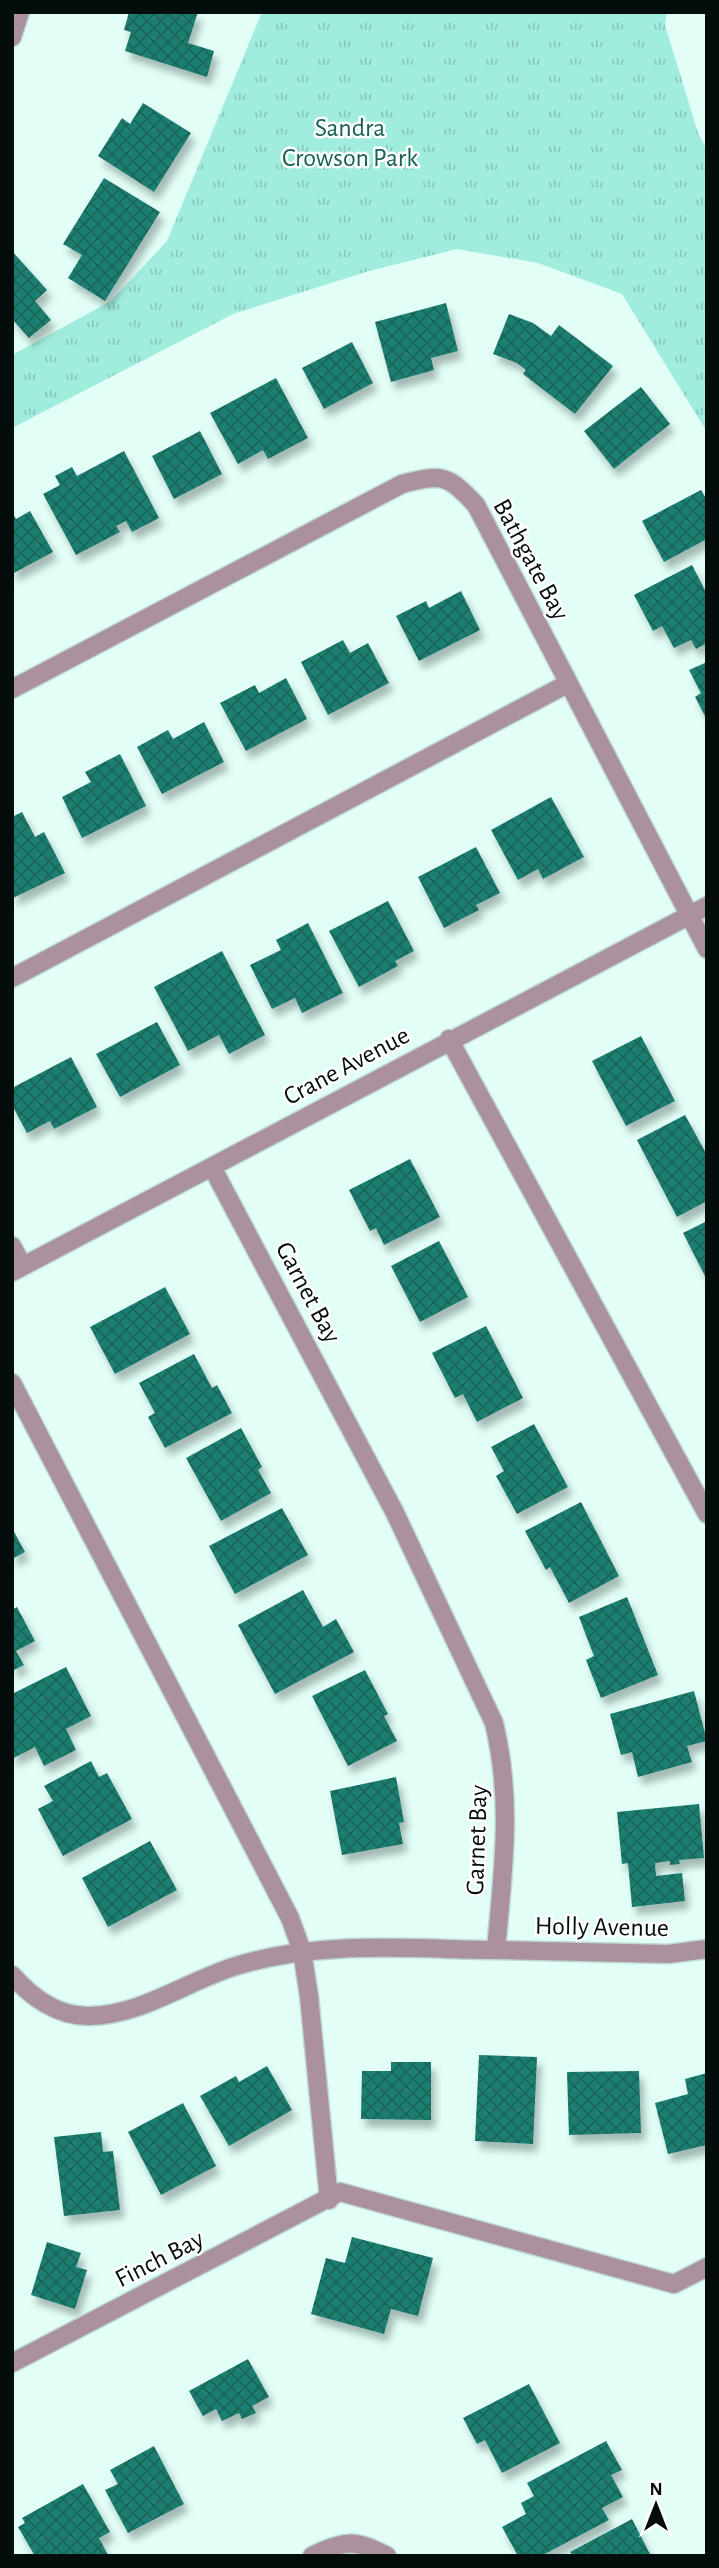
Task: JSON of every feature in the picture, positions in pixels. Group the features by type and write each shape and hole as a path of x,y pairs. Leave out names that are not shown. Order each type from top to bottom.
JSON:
{"street":[{"path":"12,37 20,12"},
{"name":"Bathgate Bay","path":"12,689 402,484 435,476 457,484 476,505 707,949"},
{"path":"12,978 567,684"},
{"name":"Crane Avenue","path":"18,1269 449,1039 707,906"},
{"path":"449,1039 707,1514"},
{"name":"Garnet Bay","path":"212,1167 396,1513 494,1723 503,1760 508,1815 496,1950"},
{"path":"12,1247 18,1269"},
{"path":"12,1383 290,1918 302,1951 329,2200 340,2192 674,2284 707,2267"},
{"path":"12,1975 28,1993 53,2009 88,2017 124,2012 235,1966 302,1951 496,1950"},
{"name":"Holly Avenue","path":"496,1950 668,1954 707,1950"},
{"name":"Finch Bay","path":"12,2363 329,2200"},
{"path":"312,2556 338,2543 358,2543 387,2556"}],"green space":[{"name":"Sandra Crowson Park","path":"262,12 667,12 665,25 698,133 707,150 707,432 622,294 538,263 457,249 369,271 233,314 12,428 12,355 111,301 167,241"}],"building":[{"path":"129,12 198,12 188,43 214,51 207,77 125,51 131,32 124,30"},
{"path":"143,103 191,133 154,192 98,156 122,118 130,124"},
{"path":"104,178 160,212 105,301 68,278 82,255 63,244"},
{"path":"12,251 47,290 35,301 51,320 29,338 12,319"},
{"path":"446,303 458,351 431,358 434,370 391,382 375,322"},
{"path":"509,314 533,323 551,336 559,325 613,366 575,414 523,374 526,370 517,363 493,354"},
{"path":"352,342 373,383 324,409 302,368"},
{"path":"276,378 308,438 268,459 263,450 238,464 210,413"},
{"path":"641,387 670,424 614,469 584,431"},
{"path":"200,431 222,474 174,499 152,456"},
{"path":"124,451 159,518 132,532 126,521 116,526 120,532 76,555 43,494 60,485 55,476 72,467 77,476"},
{"path":"701,490 707,500 707,539 664,562 642,521"},
{"path":"30,511 53,552 12,574 12,512 16,519"},
{"path":"692,565 707,594 707,643 696,649 691,640 674,648 662,626 653,631 634,595"},
{"path":"461,591 480,630 419,661 396,616 426,601 429,608"},
{"path":"343,640 350,653 368,643 389,683 328,715 301,662"},
{"path":"707,662 707,720 695,697 701,693 689,670"},
{"path":"286,678 307,719 246,751 220,703 255,685 259,693"},
{"path":"204,722 224,762 162,794 137,747 168,730 173,739"},
{"path":"120,754 146,806 82,838 62,797 91,782 85,772"},
{"path":"551,797 584,857 543,879 538,869 518,880 491,830"},
{"path":"22,812 35,837 44,832 65,873 13,898 12,817"},
{"path":"476,847 500,893 476,905 479,910 444,928 418,877"},
{"path":"388,901 414,951 395,961 398,966 359,987 329,931"},
{"path":"308,923 343,993 302,1013 295,998 272,1009 250,965 281,950 276,940"},
{"path":"222,951 265,1035 229,1054 219,1035 188,1051 154,987"},
{"path":"157,1022 180,1065 120,1097 96,1054"},
{"path":"641,1036 675,1101 626,1126 592,1061"},
{"path":"71,1057 97,1107 54,1129 50,1121 27,1133 12,1105 12,1088"},
{"path":"685,1115 707,1155 707,1201 677,1217 637,1140"},
{"path":"410,1159 440,1217 384,1245 376,1228 370,1231 349,1190"},
{"path":"707,1221 707,1280 683,1233"},
{"path":"439,1241 468,1297 420,1322 391,1266"},
{"path":"165,1287 190,1334 115,1374 90,1327"},
{"path":"486,1326 523,1398 477,1422 463,1394 455,1398 432,1353"},
{"path":"194,1354 212,1388 217,1385 232,1413 165,1448 148,1417 155,1413 139,1383"},
{"path":"534,1424 568,1487 517,1514 496,1476 504,1471 491,1447"},
{"path":"241,1428 262,1467 258,1470 271,1493 221,1521 186,1458"},
{"path":"581,1502 619,1576 569,1603 550,1567 546,1570 525,1531"},
{"path":"282,1508 308,1555 235,1594 209,1546"},
{"path":"12,1528 25,1552 12,1559"},
{"path":"303,1590 323,1627 336,1619 354,1652 275,1694 238,1625"},
{"path":"627,1597 658,1675 601,1698 586,1660 594,1656 579,1617"},
{"path":"17,1607 35,1641 16,1651 24,1665 12,1671 12,1610"},
{"path":"66,1667 91,1716 66,1729 76,1750 44,1766 35,1747 12,1759 12,1694"},
{"path":"365,1670 388,1714 384,1716 397,1741 348,1766 312,1696"},
{"path":"694,1691 707,1741 687,1746 692,1762 638,1777 632,1752 621,1755 610,1714"},
{"path":"91,1761 99,1777 107,1773 132,1819 63,1856 38,1809 53,1801 44,1786"},
{"path":"396,1777 404,1822 399,1823 403,1844 342,1855 330,1791"},
{"path":"699,1804 704,1858 679,1860 680,1864 670,1865 670,1861 655,1863 656,1876 682,1873 685,1901 632,1907 628,1863 622,1864 617,1812"},
{"path":"150,1841 177,1890 108,1927 82,1878"},
{"path":"479,2055 537,2057 533,2144 475,2141"},
{"path":"391,2062 431,2062 431,2120 361,2119 362,2071 391,2071"},
{"path":"267,2066 292,2110 229,2146 200,2096 236,2076 239,2082"},
{"path":"639,2071 641,2133 569,2135 567,2072"},
{"path":"707,2073 707,2145 668,2154 655,2103 688,2094 685,2079"},
{"path":"183,2103 216,2166 161,2195 128,2132"},
{"path":"101,2132 103,2152 113,2151 120,2210 64,2216 54,2137"},
{"path":"352,2237 433,2258 418,2316 391,2309 384,2334 311,2314 326,2258 345,2263"},
{"path":"47,2242 81,2253 76,2267 87,2270 75,2309 31,2295"},
{"path":"248,2359 269,2397 252,2406 256,2413 242,2419 239,2413 222,2421 216,2409 203,2416 189,2391"},
{"path":"529,2384 560,2443 502,2473 485,2440 477,2444 463,2418"},
{"path":"606,2441 622,2470 611,2475 623,2497 602,2508 609,2520 541,2556 518,2556 502,2527 526,2514 521,2503 534,2496 527,2483"},
{"path":"154,2446 184,2504 128,2533 105,2490 118,2484 110,2470"},
{"path":"83,2484 110,2532 99,2538 108,2555 35,2556 18,2527 25,2523 22,2518"},
{"path":"632,2519 651,2556 573,2556 570,2552"}]}
